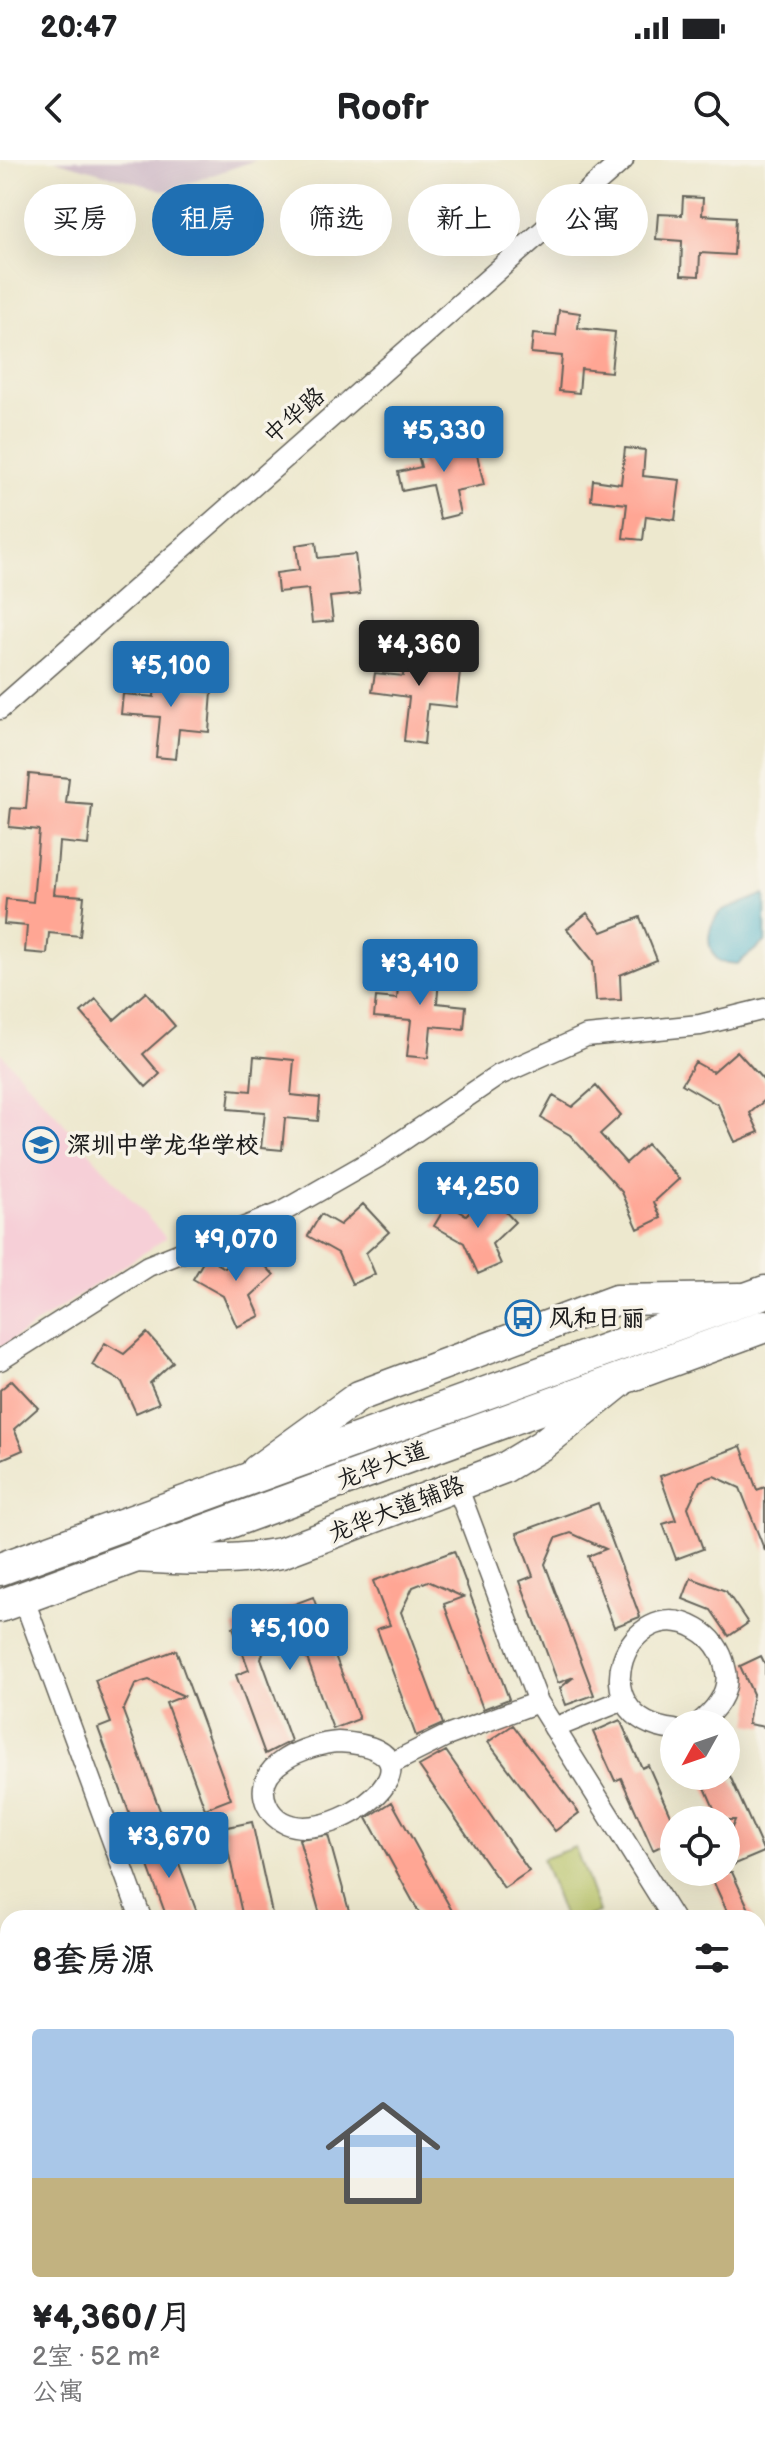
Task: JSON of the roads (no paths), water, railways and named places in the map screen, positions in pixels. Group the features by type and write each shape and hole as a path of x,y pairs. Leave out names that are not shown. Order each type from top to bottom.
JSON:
{"main road":[{"name":"龙华大道","path":"0,1569 757,1295"},
{"path":"244,1481 359,1396 602,1305 616,1300 757,1295"},
{"name":"龙华大道","path":"12,1602 765,1326"},
{"name":"龙华大道辅路","path":"133,1556 189,1561 242,1559 281,1553 521,1459 628,1376"}],"street":[{"name":"中华路","path":"0,709 623,160"},
{"path":"0,1360 148,1266 280,1213 366,1164 499,1075 586,1036 700,1025 765,1009"},
{"path":"457,1486 538,1702 662,1910"},
{"path":"12,1602 138,1910"},
{"path":"660,1728 637,1717 624,1700 618,1680 621,1659 631,1640 648,1627 668,1622 690,1625 708,1635 721,1652 727,1672 724,1693 715,1710"},
{"path":"554,1728 624,1700"},
{"path":"390,1764 444,1737 538,1702"},
{"path":"338,1742 365,1745 377,1750 390,1764 387,1783 379,1793 359,1811 334,1821 307,1825 281,1820 271,1812 265,1801 264,1788 268,1776 287,1758 311,1746 338,1742"}],"water":[{"path":"765,894 765,942 737,964 720,962 711,950 709,937 716,918 720,912"}],"place":[{"name":"深圳中学龙华学校","path":"41,1145"},
{"name":"风和日丽","path":"523,1318"}]}
